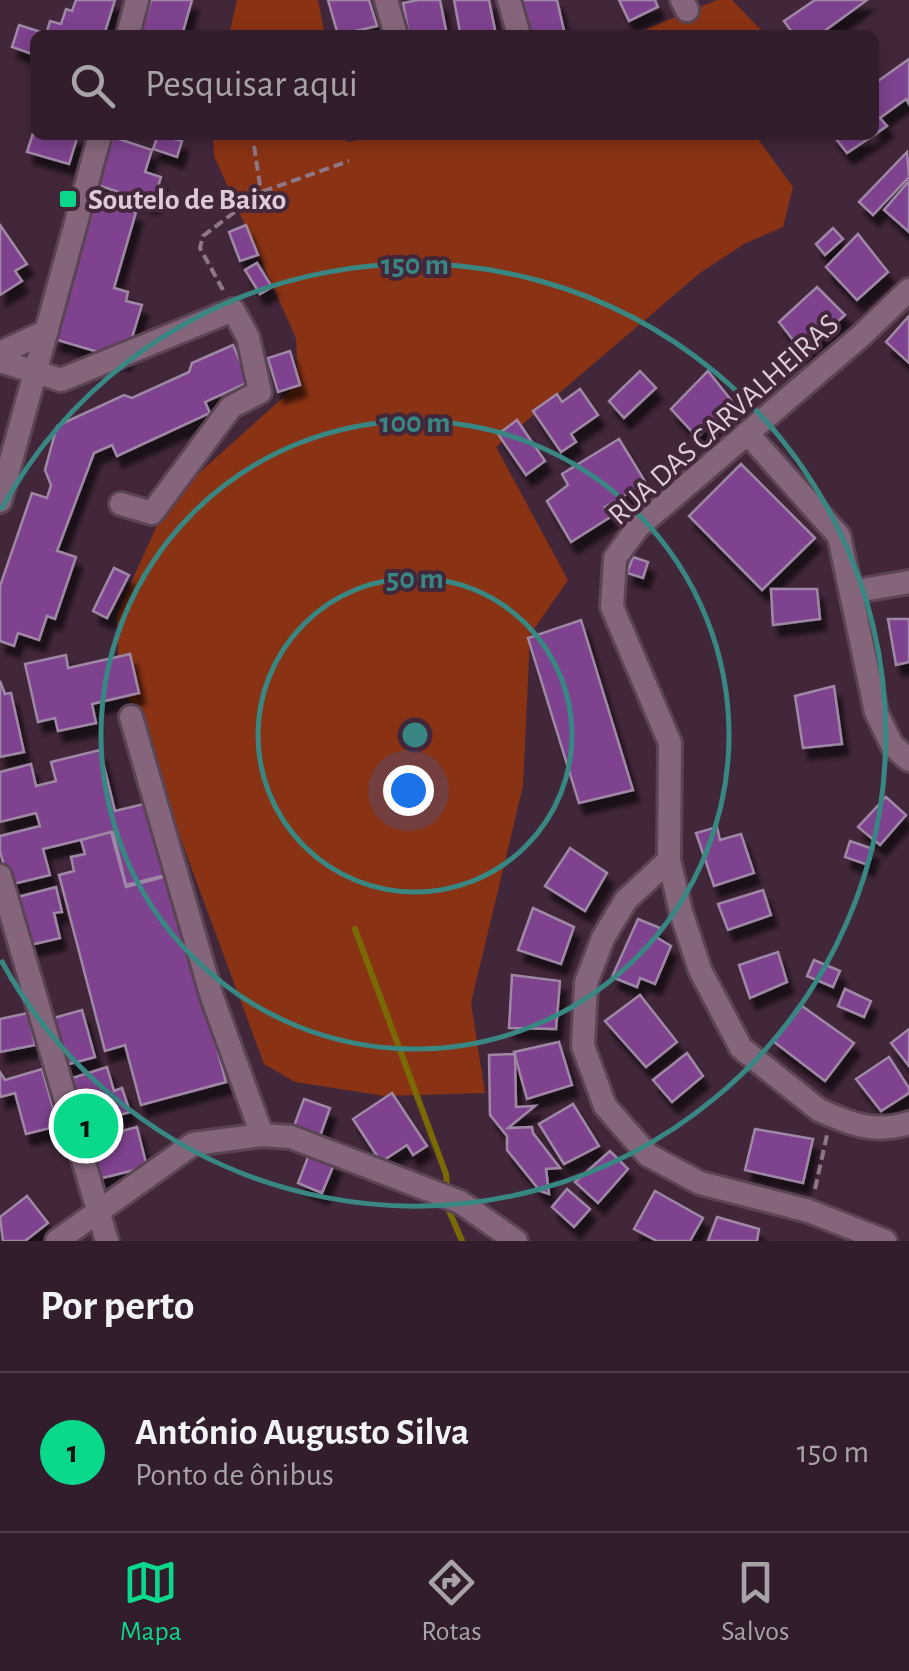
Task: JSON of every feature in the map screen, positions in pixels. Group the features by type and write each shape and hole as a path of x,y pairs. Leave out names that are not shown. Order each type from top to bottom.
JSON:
{"street":[{"path":"129,30 137,0"},
{"path":"386,0 395,30"},
{"path":"509,0 518,30"},
{"path":"0,501 99,140"},
{"name":"RUA DAS CARVALHEIRAS","path":"909,290 638,528 615,558 612,607 670,743 669,860 680,912 700,970 742,1048 819,1110 845,1122 859,1128 893,1128 909,1123"},
{"path":"0,361 61,380 233,310 248,337 260,392 230,407 152,513 121,504"},
{"path":"0,354 47,332"},
{"path":"748,433 839,536 876,712 892,744 909,760"},
{"path":"851,592 909,582"},
{"path":"131,718 212,997 262,1135"},
{"path":"669,860 626,900 603,938 586,983 583,1046 606,1106 648,1155 700,1184 810,1211 885,1241"},
{"path":"0,876 107,1241"},
{"path":"57,1241 193,1144 262,1135 291,1137 460,1202 516,1241"}],"path":[{"path":"254,146 261,192"},
{"path":"233,310 200,248 203,236 261,192 349,161"},
{"path":"812,1199 829,1129"}],"shaded area":[{"path":"237,0 318,0 324,30 230,30"},
{"path":"717,0 732,0 761,30 644,30"},
{"path":"213,140 759,140 793,187 783,227 744,244 700,273 496,447 568,580 530,635 523,786 471,1003 485,1093 385,1096 295,1082 264,1064 119,672 117,614 168,501 298,384 296,338 214,156"}],"building":[{"path":"76,0 115,0 106,30 47,30 50,21 61,24 66,9 72,11"},
{"path":"151,0 192,0 183,30 142,30"},
{"path":"328,0 369,0 377,26 337,30"},
{"path":"440,0 446,30 408,30 403,3"},
{"path":"454,0 489,0 495,30 460,30"},
{"path":"520,0 557,0 564,30 527,30"},
{"path":"619,0 655,0 658,7 629,21"},
{"path":"815,0 867,0 826,30 790,30 784,21"},
{"path":"19,25 35,30 30,30 30,53 12,47"},
{"path":"909,59 909,104 906,99 880,118 887,126 879,132 879,80"},
{"path":"31,140 76,140 69,164 27,152"},
{"path":"112,140 152,150 145,172 161,177 153,203 97,185"},
{"path":"156,140 182,141 177,157 153,149"},
{"path":"837,140 866,140 847,153"},
{"path":"907,152 909,177 873,215 859,202"},
{"path":"909,181 909,232 884,210"},
{"path":"96,200 136,212 114,288 128,292 126,301 142,305 125,360 54,339"},
{"path":"0,225 27,264 15,271 22,281 0,295"},
{"path":"246,225 258,255 240,261 229,232"},
{"path":"833,228 843,239 825,255 816,244"},
{"path":"858,234 888,272 857,300 826,267"},
{"path":"257,263 272,287 260,294 245,270"},
{"path":"817,287 845,315 803,353 779,322"},
{"path":"909,316 909,363 886,342"},
{"path":"233,345 249,382 205,402 210,413 117,456 112,445 94,453 57,551 76,557 55,619 47,616 39,640 18,633 14,646 0,641 0,586 32,493 47,498 51,485 45,470 57,426 124,395 132,398 189,372 192,363"},
{"path":"290,351 300,385 278,392 268,358"},
{"path":"640,371 656,388 624,418 609,401"},
{"path":"708,371 735,405 697,437 671,409"},
{"path":"580,389 598,415 571,434 576,442 561,452 533,411 557,394 562,402"},
{"path":"517,420 545,461 526,475 498,434"},
{"path":"619,439 646,483 605,507 612,516 571,542 547,501 568,485 562,474"},
{"path":"741,464 815,538 762,590 689,516"},
{"path":"633,557 648,562 643,578 627,573"},
{"path":"114,568 129,575 107,618 93,611"},
{"path":"771,589 817,589 820,619 773,625"},
{"path":"888,619 909,619 909,662 896,665"},
{"path":"581,620 633,790 579,803 528,638"},
{"path":"130,654 139,693 92,704 96,723 58,731 55,718 38,722 25,664 66,655 68,668"},
{"path":"0,681 5,694 11,693 24,752 0,757"},
{"path":"834,686 842,744 803,748 795,696"},
{"path":"100,750 115,811 148,803 166,875 126,885 113,832 43,849 50,875 9,885 0,836 40,826 36,813 0,822 0,772 31,764 36,786 56,781 51,762"},
{"path":"886,797 906,815 880,845 858,827"},
{"path":"717,827 720,840 741,834 754,873 714,886 696,833"},
{"path":"111,832 126,887 171,875 226,1082 141,1105 125,1045 105,1051 59,875 74,871 71,857 85,854 81,840"},
{"path":"850,841 873,849 868,865 845,857"},
{"path":"570,848 607,873 585,911 545,886"},
{"path":"56,887 62,912 54,913 60,938 26,946 14,898"},
{"path":"763,890 771,915 728,930 718,904"},
{"path":"533,908 574,927 561,964 518,950"},
{"path":"638,919 660,928 656,937 671,946 655,984 640,978 637,987 612,977"},
{"path":"778,952 787,982 750,998 739,965"},
{"path":"814,960 840,971 833,987 807,976"},
{"path":"512,975 560,981 556,1029 509,1028"},
{"path":"845,989 871,1001 864,1017 838,1006"},
{"path":"640,995 677,1042 646,1067 605,1021"},
{"path":"802,1006 854,1043 825,1081 773,1041"},
{"path":"82,1010 95,1057 62,1066 50,1019"},
{"path":"28,1013 35,1045 0,1052 0,1019"},
{"path":"909,1029 909,1066 891,1043"},
{"path":"559,1042 572,1085 527,1099 514,1052"},
{"path":"687,1053 703,1076 672,1102 653,1080"},
{"path":"515,1054 516,1107 535,1106 508,1128 532,1127 560,1168 546,1169 549,1194 540,1191 507,1150 507,1136 490,1115 489,1055"},
{"path":"889,1057 909,1093 881,1111 856,1079"},
{"path":"107,1067 114,1091 122,1088 130,1112 81,1127 66,1080"},
{"path":"42,1069 58,1126 26,1134 15,1093 0,1097 0,1072 5,1080"},
{"path":"392,1093 427,1146 413,1155 407,1145 381,1162 353,1119"},
{"path":"304,1099 330,1108 320,1136 294,1126"},
{"path":"573,1104 599,1146 564,1164 539,1124"},
{"path":"137,1127 147,1167 94,1180 84,1141"},
{"path":"755,1129 813,1139 803,1183 745,1170"},
{"path":"610,1151 628,1169 598,1203 575,1182"},
{"path":"310,1152 335,1162 322,1193 298,1183"},
{"path":"567,1189 590,1209 574,1227 552,1207"},
{"path":"655,1191 703,1218 690,1241 657,1241 634,1229"},
{"path":"27,1196 48,1223 25,1241 3,1241 0,1217"},
{"path":"717,1217 759,1229 757,1241 708,1241"}],"waterway":[{"path":"355,929 447,1185"},
{"path":"447,1206 462,1241"}],"place":[{"name":"Soutelo de Baixo","path":"68,199"},
{"name":"António Augusto Silva","path":"86,1126"}]}
